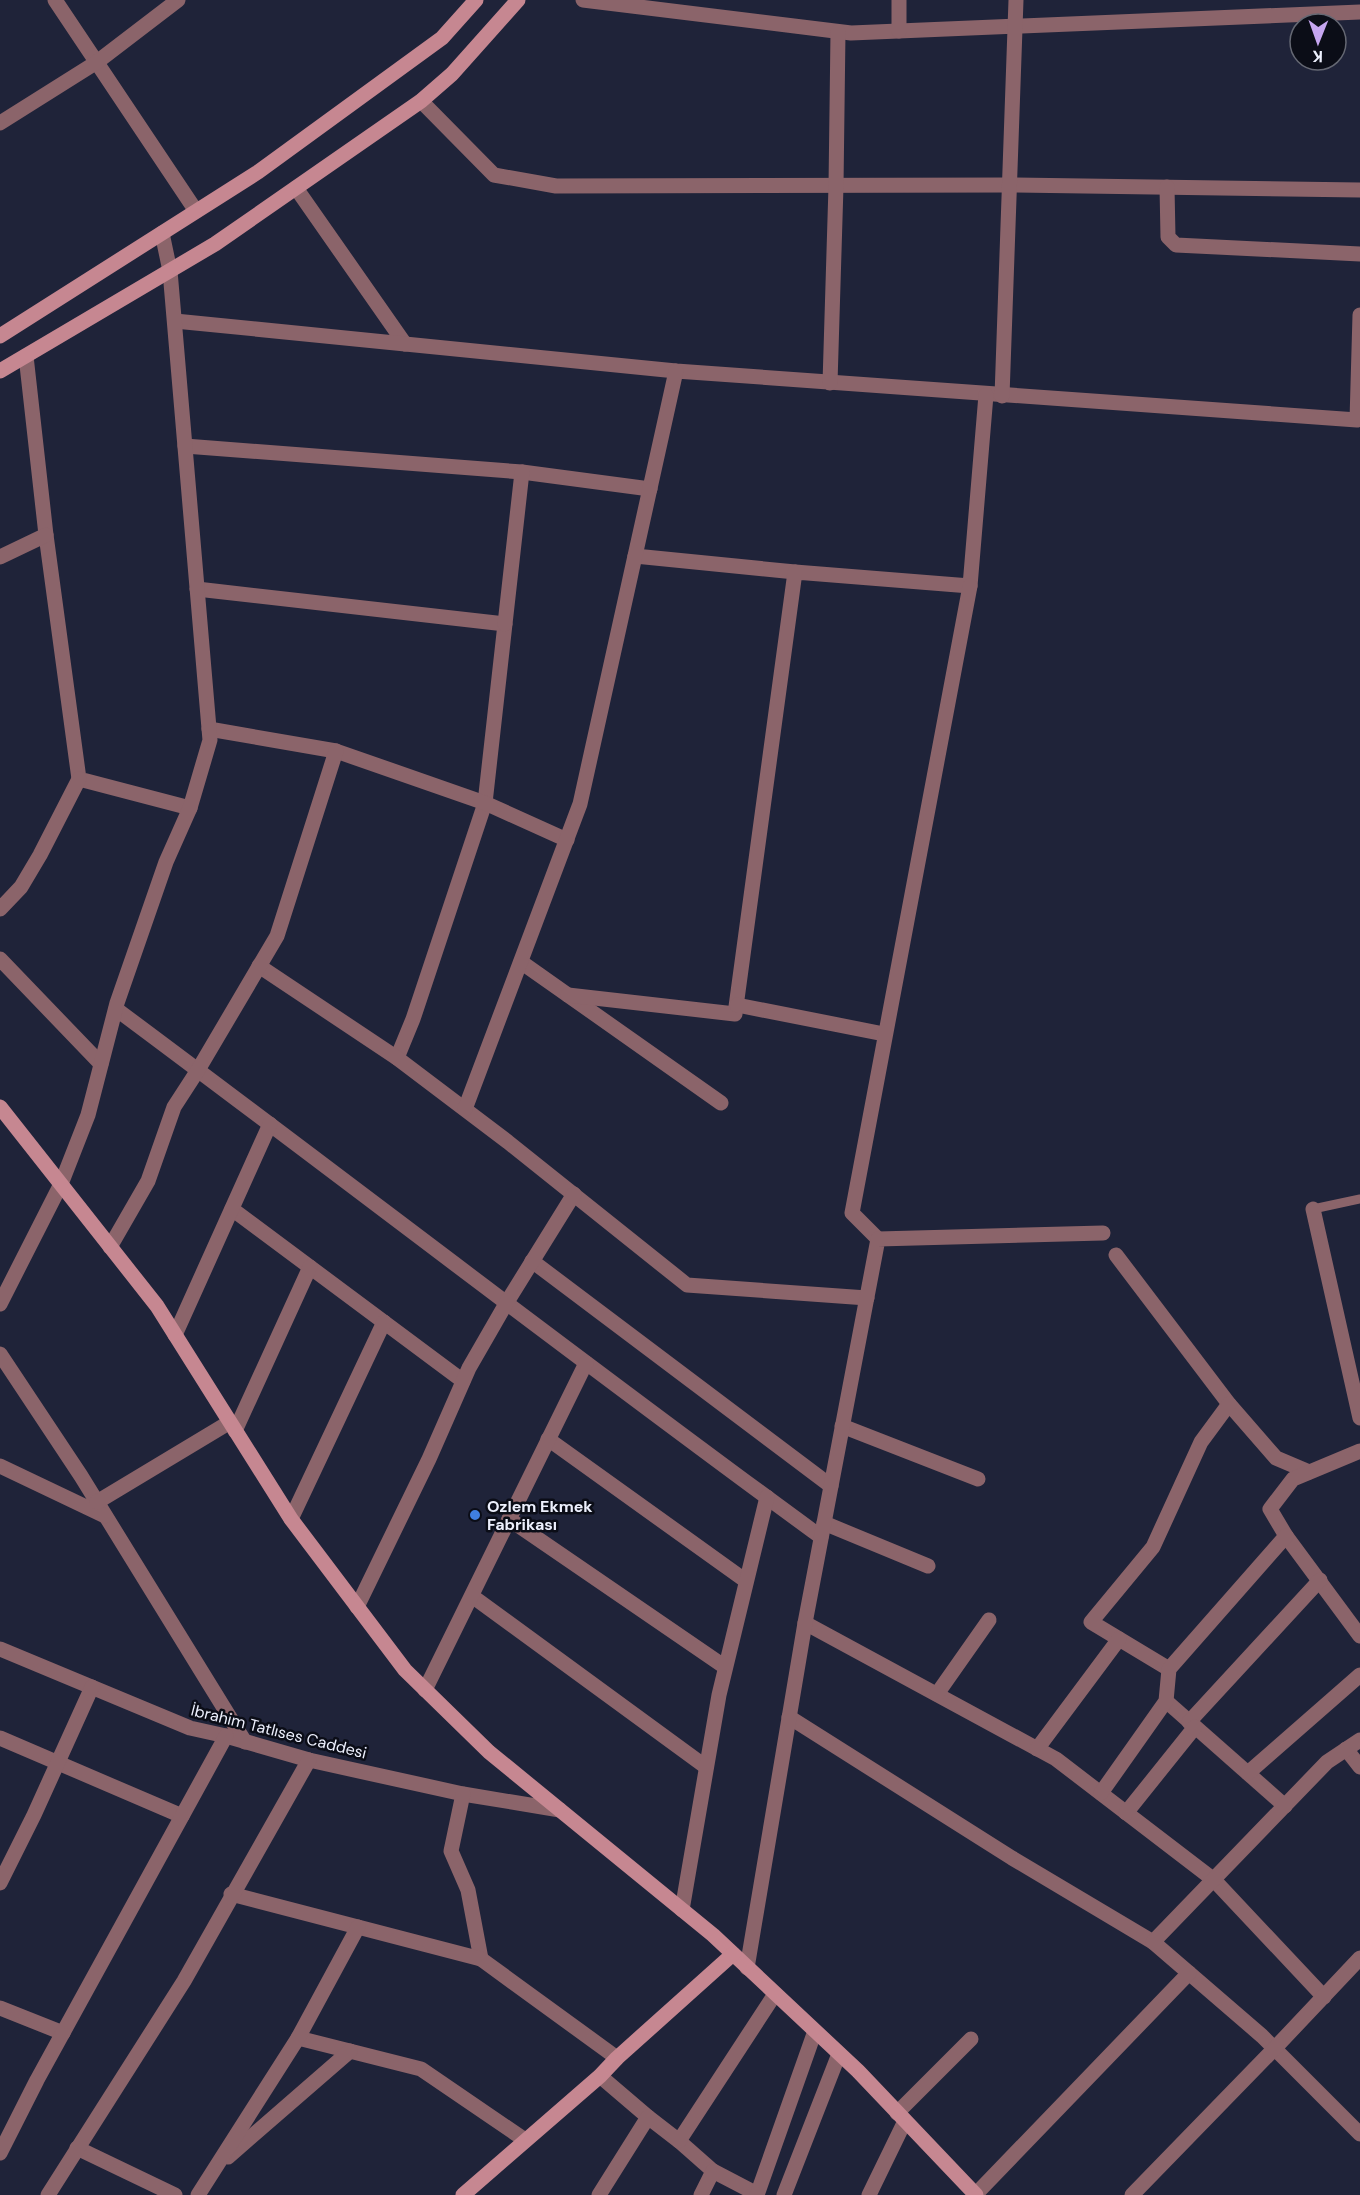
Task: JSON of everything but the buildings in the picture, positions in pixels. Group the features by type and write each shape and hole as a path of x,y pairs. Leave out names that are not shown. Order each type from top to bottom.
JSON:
{"main road":[{"path":"0,336 258,172 442,38 476,0"},
{"path":"0,372 215,244 421,101 452,74 518,0"},
{"path":"0,1107 157,1306 291,1519 405,1670 489,1752 733,1954 839,2054 976,2194"},
{"path":"463,2195 600,2076 733,1954"}],"street":[{"path":"55,0 196,211"},
{"path":"0,123 97,62 178,0"},
{"path":"583,0 851,33 1360,12"},
{"path":"898,31 899,0"},
{"path":"1016,0 1010,185 994,396 970,586 852,1213 878,1239 1102,1233"},
{"path":"830,383 838,32"},
{"path":"421,101 494,175 556,186 1010,185 1360,190"},
{"path":"1167,187 1168,237 1176,245 1360,254"},
{"path":"296,188 405,344"},
{"path":"0,1304 60,1184 88,1115 116,1009 166,862 190,808 210,740 175,321 170,271 162,233"},
{"path":"175,321 676,371 994,396 1357,420 1360,315"},
{"path":"0,909 21,887 79,779 46,535 26,356"},
{"path":"465,1109 580,804 676,371"},
{"path":"185,446 522,472 650,489"},
{"path":"397,1058 414,1019 485,803 522,472"},
{"path":"0,556 46,535"},
{"path":"635,556 970,586"},
{"path":"568,995 735,1014 795,572"},
{"path":"197,589 505,624"},
{"path":"209,729 336,751 485,803 567,840"},
{"path":"110,1247 148,1181 174,1107 277,936 336,751"},
{"path":"79,779 190,808"},
{"path":"0,959 101,1064"},
{"path":"521,962 722,1103"},
{"path":"260,966 397,1058 574,1194 687,1285 867,1298"},
{"path":"737,1005 884,1034"},
{"path":"116,1009 767,1497 823,1530 928,1566"},
{"path":"175,1335 270,1124"},
{"path":"357,1606 429,1459 463,1380 507,1302 574,1194"},
{"path":"232,1209 463,1380"},
{"path":"1313,1209 1360,1418"},
{"path":"747,1968 805,1623 878,1239"},
{"path":"1116,1255 1229,1404 1276,1458 1309,1472"},
{"path":"532,1262 831,1486"},
{"path":"97,1502 232,1426 310,1267"},
{"path":"291,1519 384,1322"},
{"path":"0,1354 97,1502 245,1742"},
{"path":"425,1690 586,1363"},
{"path":"1168,1669 1091,1622 1153,1547 1201,1442 1229,1404"},
{"path":"842,1425 978,1479"},
{"path":"548,1439 746,1581"},
{"path":"1360,1451 1293,1479 1270,1509 1286,1536 1360,1636"},
{"path":"0,1466 105,1516"},
{"path":"682,1910 725,1667 767,1497"},
{"path":"509,1519 725,1667"},
{"path":"1101,1793 1166,1701 1168,1669 1286,1536"},
{"path":"1126,1813 1192,1724 1320,1580"},
{"path":"471,1596 706,1767"},
{"path":"937,1694 989,1620"},
{"path":"805,1623 1056,1758 1214,1880 1324,1996"},
{"path":"1037,1749 1119,1639"},
{"name":"İbrahim Tatlıses Caddesi","path":"0,1649 190,1728 309,1760 464,1794 560,1810"},
{"path":"1248,1773 1360,1675"},
{"path":"0,1883 34,1815 92,1687"},
{"path":"1166,1701 1285,1806"},
{"path":"789,1717 1012,1858 1153,1942 1275,2048 1360,2134"},
{"path":"0,2153 226,1736"},
{"path":"0,1738 182,1816"},
{"path":"1153,1942 1327,1762 1360,1740"},
{"path":"1346,1749 1360,1767"},
{"path":"48,2195 184,1980 309,1760"},
{"path":"464,1794 451,1851 468,1890 481,1959"},
{"path":"231,1894 481,1959 617,2058"},
{"path":"198,2195 298,2038 358,1927"},
{"path":"1132,2195 1360,1958"},
{"path":"976,2194 1189,1972"},
{"path":"679,2141 775,1994"},
{"path":"0,2008 63,2033"},
{"path":"600,2076 713,2171 757,2194 814,2031"},
{"path":"298,2038 421,2069 525,2140"},
{"path":"869,2195 901,2117 970,2039"},
{"path":"216,2168 350,2051"},
{"path":"784,2195 839,2054"},
{"path":"599,2195 648,2117"},
{"path":"77,2148 175,2195"},
{"path":"701,2195 713,2171"}],"lane":[{"path":"1313,1209 1360,1199"}],"place":[{"name":"Ozlem Ekmek Fabrikası","path":"475,1515"}]}
